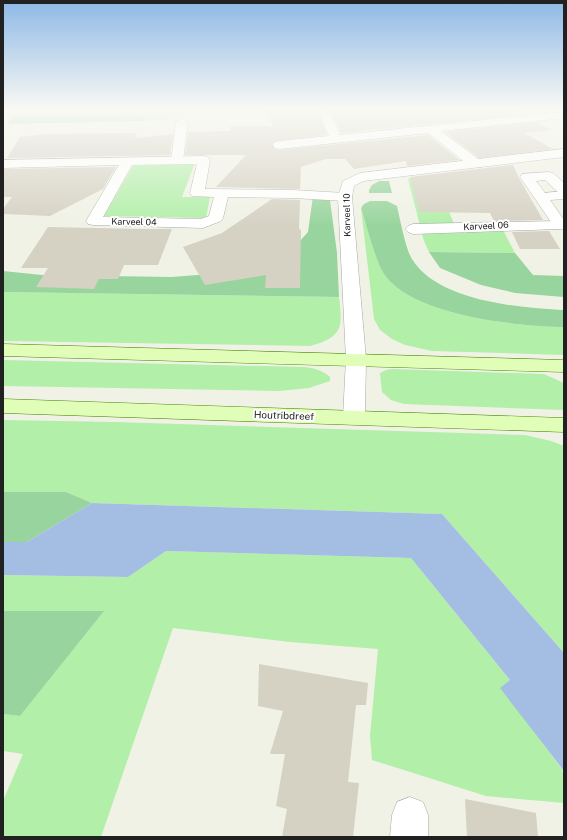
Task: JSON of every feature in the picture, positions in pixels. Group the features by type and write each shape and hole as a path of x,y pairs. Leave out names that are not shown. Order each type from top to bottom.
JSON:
{"main road":[{"path":"3,350 564,366"},
{"name":"Houtribdreef","path":"3,406 564,425"}],"street":[{"path":"177,160 179,148"},
{"path":"455,148 476,164"},
{"name":"Karveel 10","path":"354,417 356,359 345,197 348,184 360,177 564,153"},
{"path":"3,164 204,160 196,193 293,194 345,197"},
{"name":"Karveel 04","path":"128,162 93,221 203,224 216,218 222,193"},
{"name":"Karveel 06","path":"562,225 527,177 548,176 564,190"},
{"path":"541,198 564,195"},
{"name":"Karveel 06","path":"413,229 485,228 514,225 562,225"}],"green space":[{"path":"195,163 182,197 210,197 206,218 104,216 134,164"},
{"path":"412,177 438,183 454,224 503,230 515,253 429,252 424,241 408,179"},
{"path":"379,181 389,181 392,193 369,193 372,185"},
{"path":"313,196 330,200 337,253 339,297 3,292 3,271 42,275 171,277 224,273 299,242 308,232"},
{"path":"370,201 387,201 397,206 405,242 412,259 424,273 440,284 459,293 481,300 525,307 564,310 564,327 492,321 437,308 413,298 394,285 381,269 361,208 364,204"},
{"path":"361,208 381,269 394,285 413,298 437,308 464,315 492,321 564,327 564,355 432,351 405,345 392,339 380,330 374,319"},
{"path":"429,252 515,253 533,275 564,276 564,297 515,293 481,285 440,268"},
{"path":"3,292 339,297 341,317 338,330 334,335 321,343 310,346 3,341"},
{"path":"3,360 304,367 321,371 330,377 330,381 309,388 279,391 3,386"},
{"path":"392,369 544,374 564,383 564,410 404,404 391,400 382,392 380,373"},
{"path":"3,420 115,422 525,435 551,441 564,446 564,653 442,514 92,503 66,492 3,492"},
{"path":"3,492 66,492 92,503 27,542 3,542"},
{"path":"166,551 411,558 510,680 501,688 562,769 564,778 564,803 486,796 372,760 370,736 378,649 290,642 173,628 101,837 3,837 3,801 23,754 3,751 3,714 20,716 103,612 3,611 3,575 128,577"},
{"path":"3,611 104,611 20,716 3,714"}],"water":[{"path":"92,503 442,514 564,653 564,771 500,688 510,680 411,558 166,551 128,577 3,575 3,542 27,542"}],"building":[{"path":"13,148 171,148 170,155 7,158"},
{"path":"186,148 275,148 279,150 297,148 444,148 459,160 407,166 406,161 354,169 345,159 326,159 301,167 300,189 216,187 246,155 185,155"},
{"path":"466,148 553,149 479,158"},
{"path":"513,165 543,220 494,221 490,213 419,212 410,177"},
{"path":"116,167 103,189 50,216 3,214 3,209 12,197 3,197 3,169"},
{"path":"272,199 300,200 300,288 265,288 266,275 205,285 183,247 222,233"},
{"path":"48,227 172,229 158,265 124,265 118,279 99,279 94,289 36,287 48,268 21,268"},
{"path":"549,231 560,249 520,249 512,232"},
{"path":"259,664 368,683 366,705 356,705 348,782 359,783 353,837 282,837 287,809 276,806 285,754 270,754 283,711 258,706"},
{"path":"465,799 536,813 538,837 467,837"}]}
